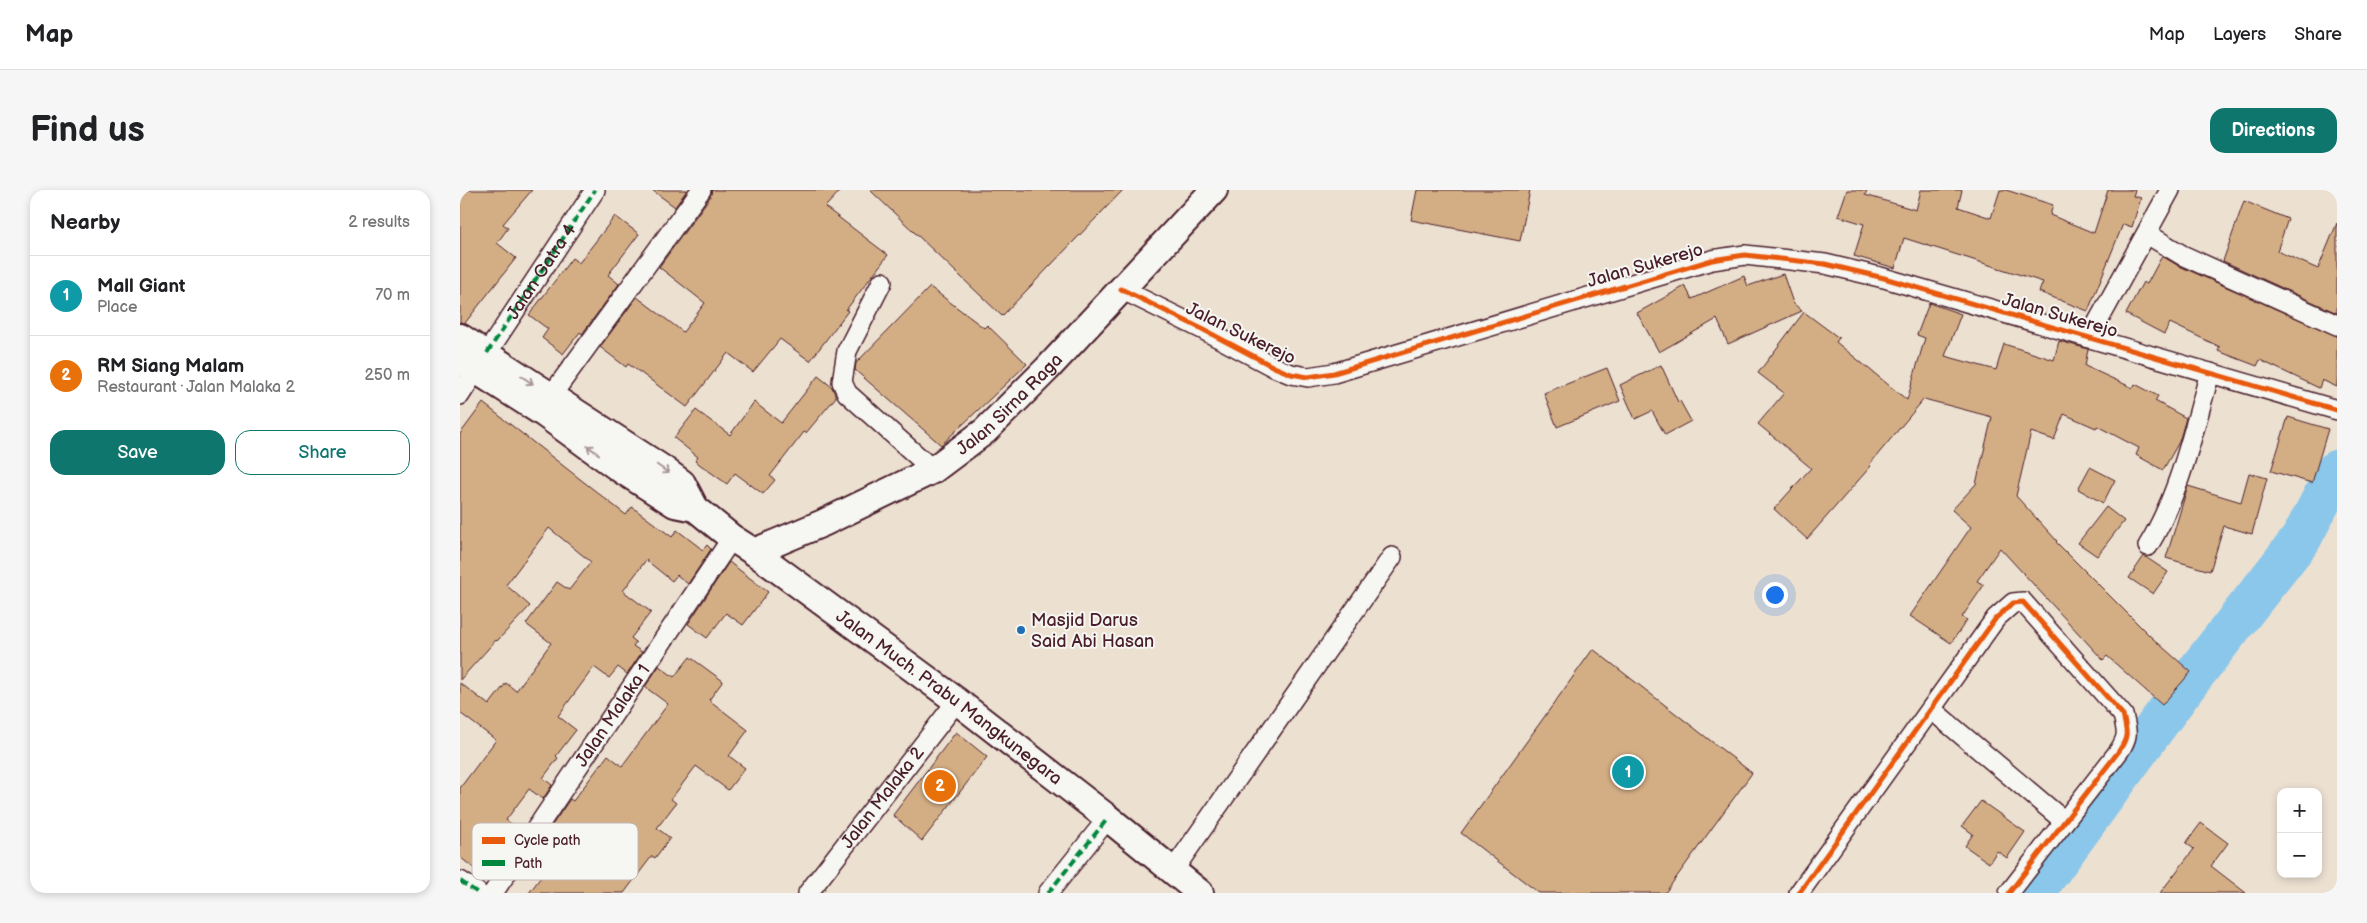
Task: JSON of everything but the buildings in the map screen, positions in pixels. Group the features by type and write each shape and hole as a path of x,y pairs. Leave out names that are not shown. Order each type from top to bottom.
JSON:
{"main road":[{"name":"Jalan Sirna Raga","path":"754,552 823,523 933,470 985,432 1214,190"},
{"name":"Jalan Much. Prabu Mangkunegara","path":"460,337 474,361 617,467 675,504 695,508"},
{"name":"Jalan Much. Prabu Mangkunegara","path":"474,361 551,396 682,483 695,508 732,538 754,552 957,701 1108,818 1200,893"}],"street":[{"name":"Jalan Gatra 4","path":"460,395 474,361 595,190"},
{"path":"551,396 701,190"},
{"path":"2089,338 2148,234 2170,190"},
{"path":"2148,234 2182,255 2337,325"},
{"name":"Jalan Sukerejo","path":"1121,290 1204,330 1274,367 1291,374 1308,377 1334,373 1712,260 1745,255 1825,264 1884,278 2337,410"},
{"path":"882,282 847,351 842,382 847,393 933,470"},
{"path":"2148,546 2163,521 2185,460 2210,373"},
{"name":"Jalan Malaka 1","path":"540,823 732,538"},
{"path":"1172,872 1392,557"},
{"path":"1799,893 1996,618 2013,603 2023,602 2123,715 2127,732 2126,740 2120,751 2009,893"},
{"name":"Jalan Malaka 2","path":"808,893 957,701"},
{"path":"1931,709 2064,821"},
{"path":"1048,893 1108,818"},
{"name":"Jalan Malaka 1","path":"493,893 502,880"},
{"path":"460,881 478,893"}],"waterway":[{"path":"2034,893 2187,684 2301,539 2337,470"}],"marked path":[{"path":"487,353 595,190"},
{"path":"1048,893 1108,818"},
{"path":"460,881 478,893"}],"cycle path":[{"path":"1121,289 1274,367 1291,374 1308,377 1334,373 1712,260 1745,255 1825,264 1884,278 2337,410"},
{"path":"1799,893 1996,618 2013,603 2023,602 2123,715 2126,734 2119,751 2009,893"}],"place":[{"name":"Masjid Darus Said Abi Hasan","path":"1021,630"},
{"name":"Mall Giant","path":"1628,772"},
{"name":"RM Siang Malam","path":"940,786"}]}
